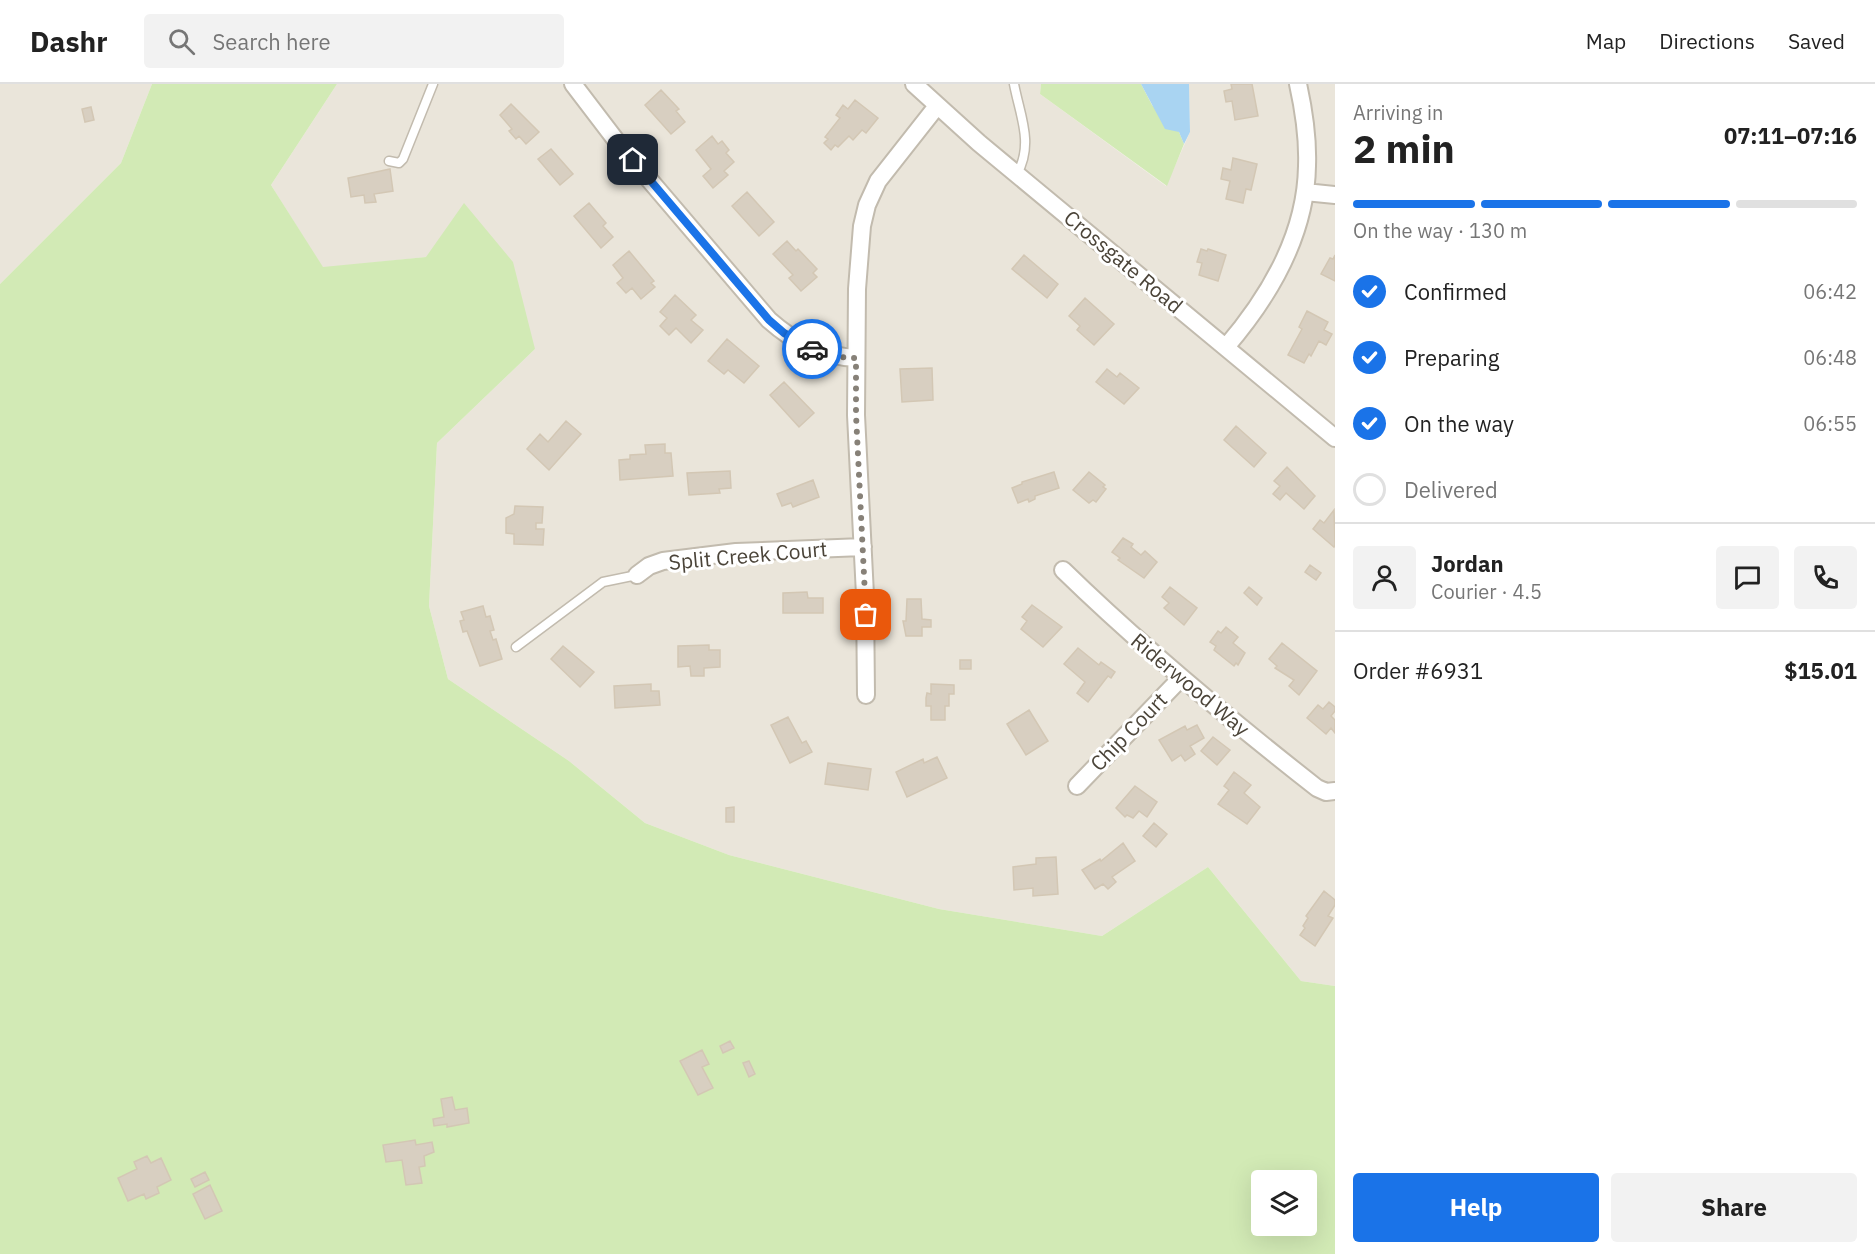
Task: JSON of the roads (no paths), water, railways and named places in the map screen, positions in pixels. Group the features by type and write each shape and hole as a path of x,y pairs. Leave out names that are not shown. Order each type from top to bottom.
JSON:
{"street":[{"path":"573,84 618,143 769,320 801,344 820,352 856,358"},
{"name":"Crossgate Road","path":"914,84 979,143 1335,438"},
{"path":"1226,347 1247,323 1276,275 1294,233 1305,192 1307,146 1299,84"},
{"path":"866,695 865,595 856,415 858,271 862,226 867,205 878,181 937,106"},
{"path":"1305,192 1335,195"},
{"name":"Split Creek Court","path":"637,575 649,566 663,561 736,552 863,547"},
{"name":"Riderwood Way","path":"1063,570 1115,621 1234,724 1317,788 1329,791"},
{"name":"Chip Court","path":"1077,786 1181,678"}],"lane":[{"path":"389,161 399,163 403,159 433,84"},
{"path":"1014,84 1026,137 1026,152 1017,174"},
{"path":"516,647 603,582 637,575"}],"water":[{"path":"1141,84 1189,84 1190,132 1184,144 1179,132 1165,129"}]}
